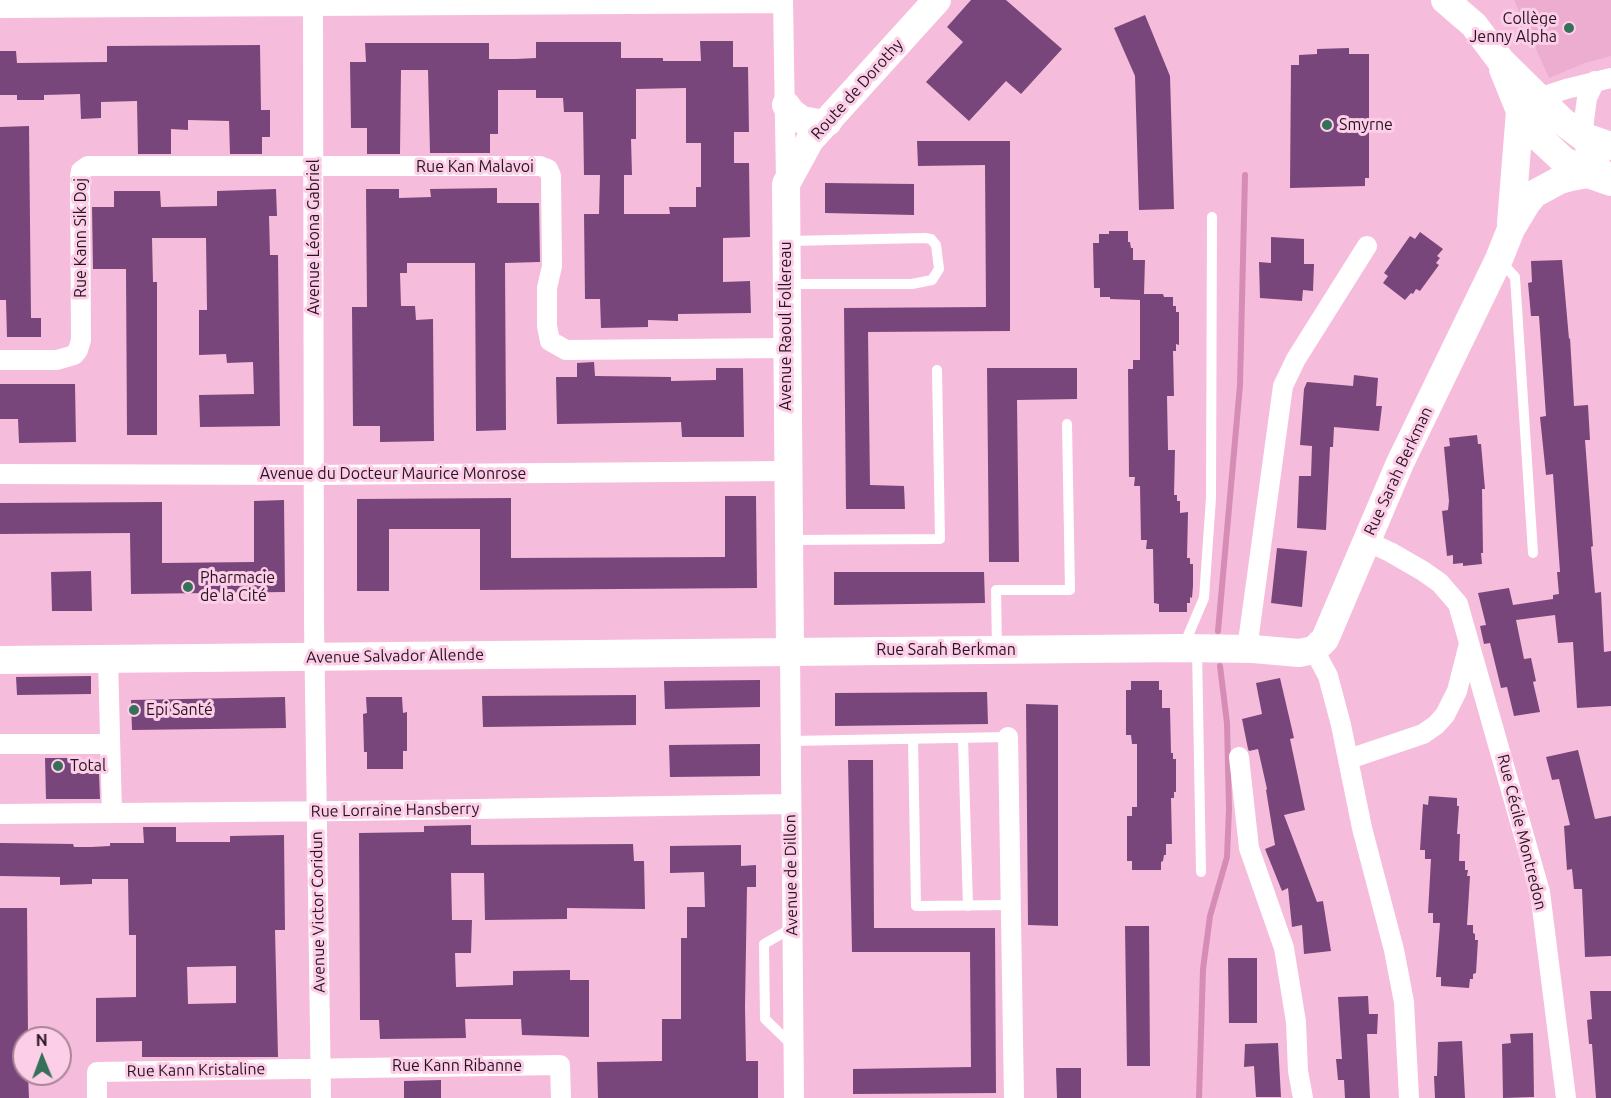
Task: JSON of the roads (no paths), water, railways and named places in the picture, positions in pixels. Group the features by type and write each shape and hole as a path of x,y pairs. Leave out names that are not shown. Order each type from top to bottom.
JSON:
{"main road":[{"name":"Route de Dorothy","path":"786,184 810,140 937,0"},
{"path":"1445,0 1474,25 1501,61 1530,105 1532,131 1563,160 1603,178"},
{"path":"786,105 802,120 828,122"},
{"path":"1530,105 1562,121 1582,136 1611,146"},
{"path":"1511,228 1530,105"},
{"path":"1511,228 1534,194 1560,180 1603,178"},
{"name":"Avenue Raoul Follereau","path":"786,184 785,284 790,651"},
{"name":"Rue Sarah Berkman","path":"790,651 1190,648 1299,653 1314,650 1325,639 1400,463 1499,259 1511,228"},
{"name":"Avenue Salvador Allende","path":"0,660 790,651"}],"street":[{"path":"0,8 313,3 783,2"},
{"name":"Avenue Raoul Follereau","path":"783,2 786,184"},
{"name":"Avenue Léona Gabriel","path":"313,3 314,475"},
{"path":"1530,105 1603,80"},
{"path":"1603,80 1587,98 1582,136 1585,147 1603,178"},
{"name":"Rue Kann Sik Doj","path":"0,360 57,360 74,355 78,350 81,340 80,177 88,166 314,167"},
{"name":"Rue Kan Malavoi","path":"314,167 540,166 548,169 551,176 552,266 547,288 547,326 550,341 566,350 786,348"},
{"path":"1247,649 1256,568 1283,386 1296,358 1368,246"},
{"name":"Avenue du Docteur Maurice Monrose","path":"0,474 314,475 787,471"},
{"name":"Avenue Victor Coridun","path":"314,475 321,1098"},
{"name":"Rue Cécile Montredon","path":"1366,541 1390,552 1440,583 1458,604 1540,892 1566,1098"},
{"path":"1349,759 1423,734 1436,725 1445,715 1457,691 1470,641"},
{"path":"1314,650 1328,676 1349,759 1362,828 1394,950 1404,1002 1409,1098"},
{"name":"Avenue de Dillon","path":"790,651 794,1098"},
{"path":"108,659 112,813"},
{"path":"1008,737 1014,1098"},
{"path":"0,744 110,744"},
{"path":"1239,757 1249,848 1284,948 1296,1022 1298,1071 1303,1098"},
{"name":"Rue Lorraine Hansberry","path":"0,814 316,812 790,804"},
{"name":"Rue Kann Ribanne","path":"321,1067 560,1065 561,1098"},
{"name":"Rue Kann Kristaline","path":"97,1098 97,1072 321,1067"}],"lane":[{"path":"1201,872 1190,648 1204,598 1211,498 1212,217"},
{"path":"785,284 918,283 932,280 939,269 936,245 931,239 786,241"},
{"path":"1499,259 1515,277 1533,553"},
{"path":"788,540 940,539 937,370"},
{"path":"997,650 996,590 1070,590 1067,424"},
{"path":"790,741 1008,737"},
{"path":"963,738 968,906"},
{"path":"913,739 916,906 1011,905"},
{"path":"792,928 764,944 765,1019 794,1046"}],"waterway":[{"path":"1218,631 1240,385 1245,175"},
{"path":"1199,1098 1203,969 1210,916 1227,857 1229,809 1227,723 1220,666"}],"place":[{"name":"Collège Jenny Alpha","path":"1569,28"},
{"name":"Smyrne","path":"1327,125"},
{"name":"Pharmacie de la Cité","path":"188,587"},
{"name":"Epi Santé","path":"134,710"},
{"name":"Total","path":"58,766"}]}
